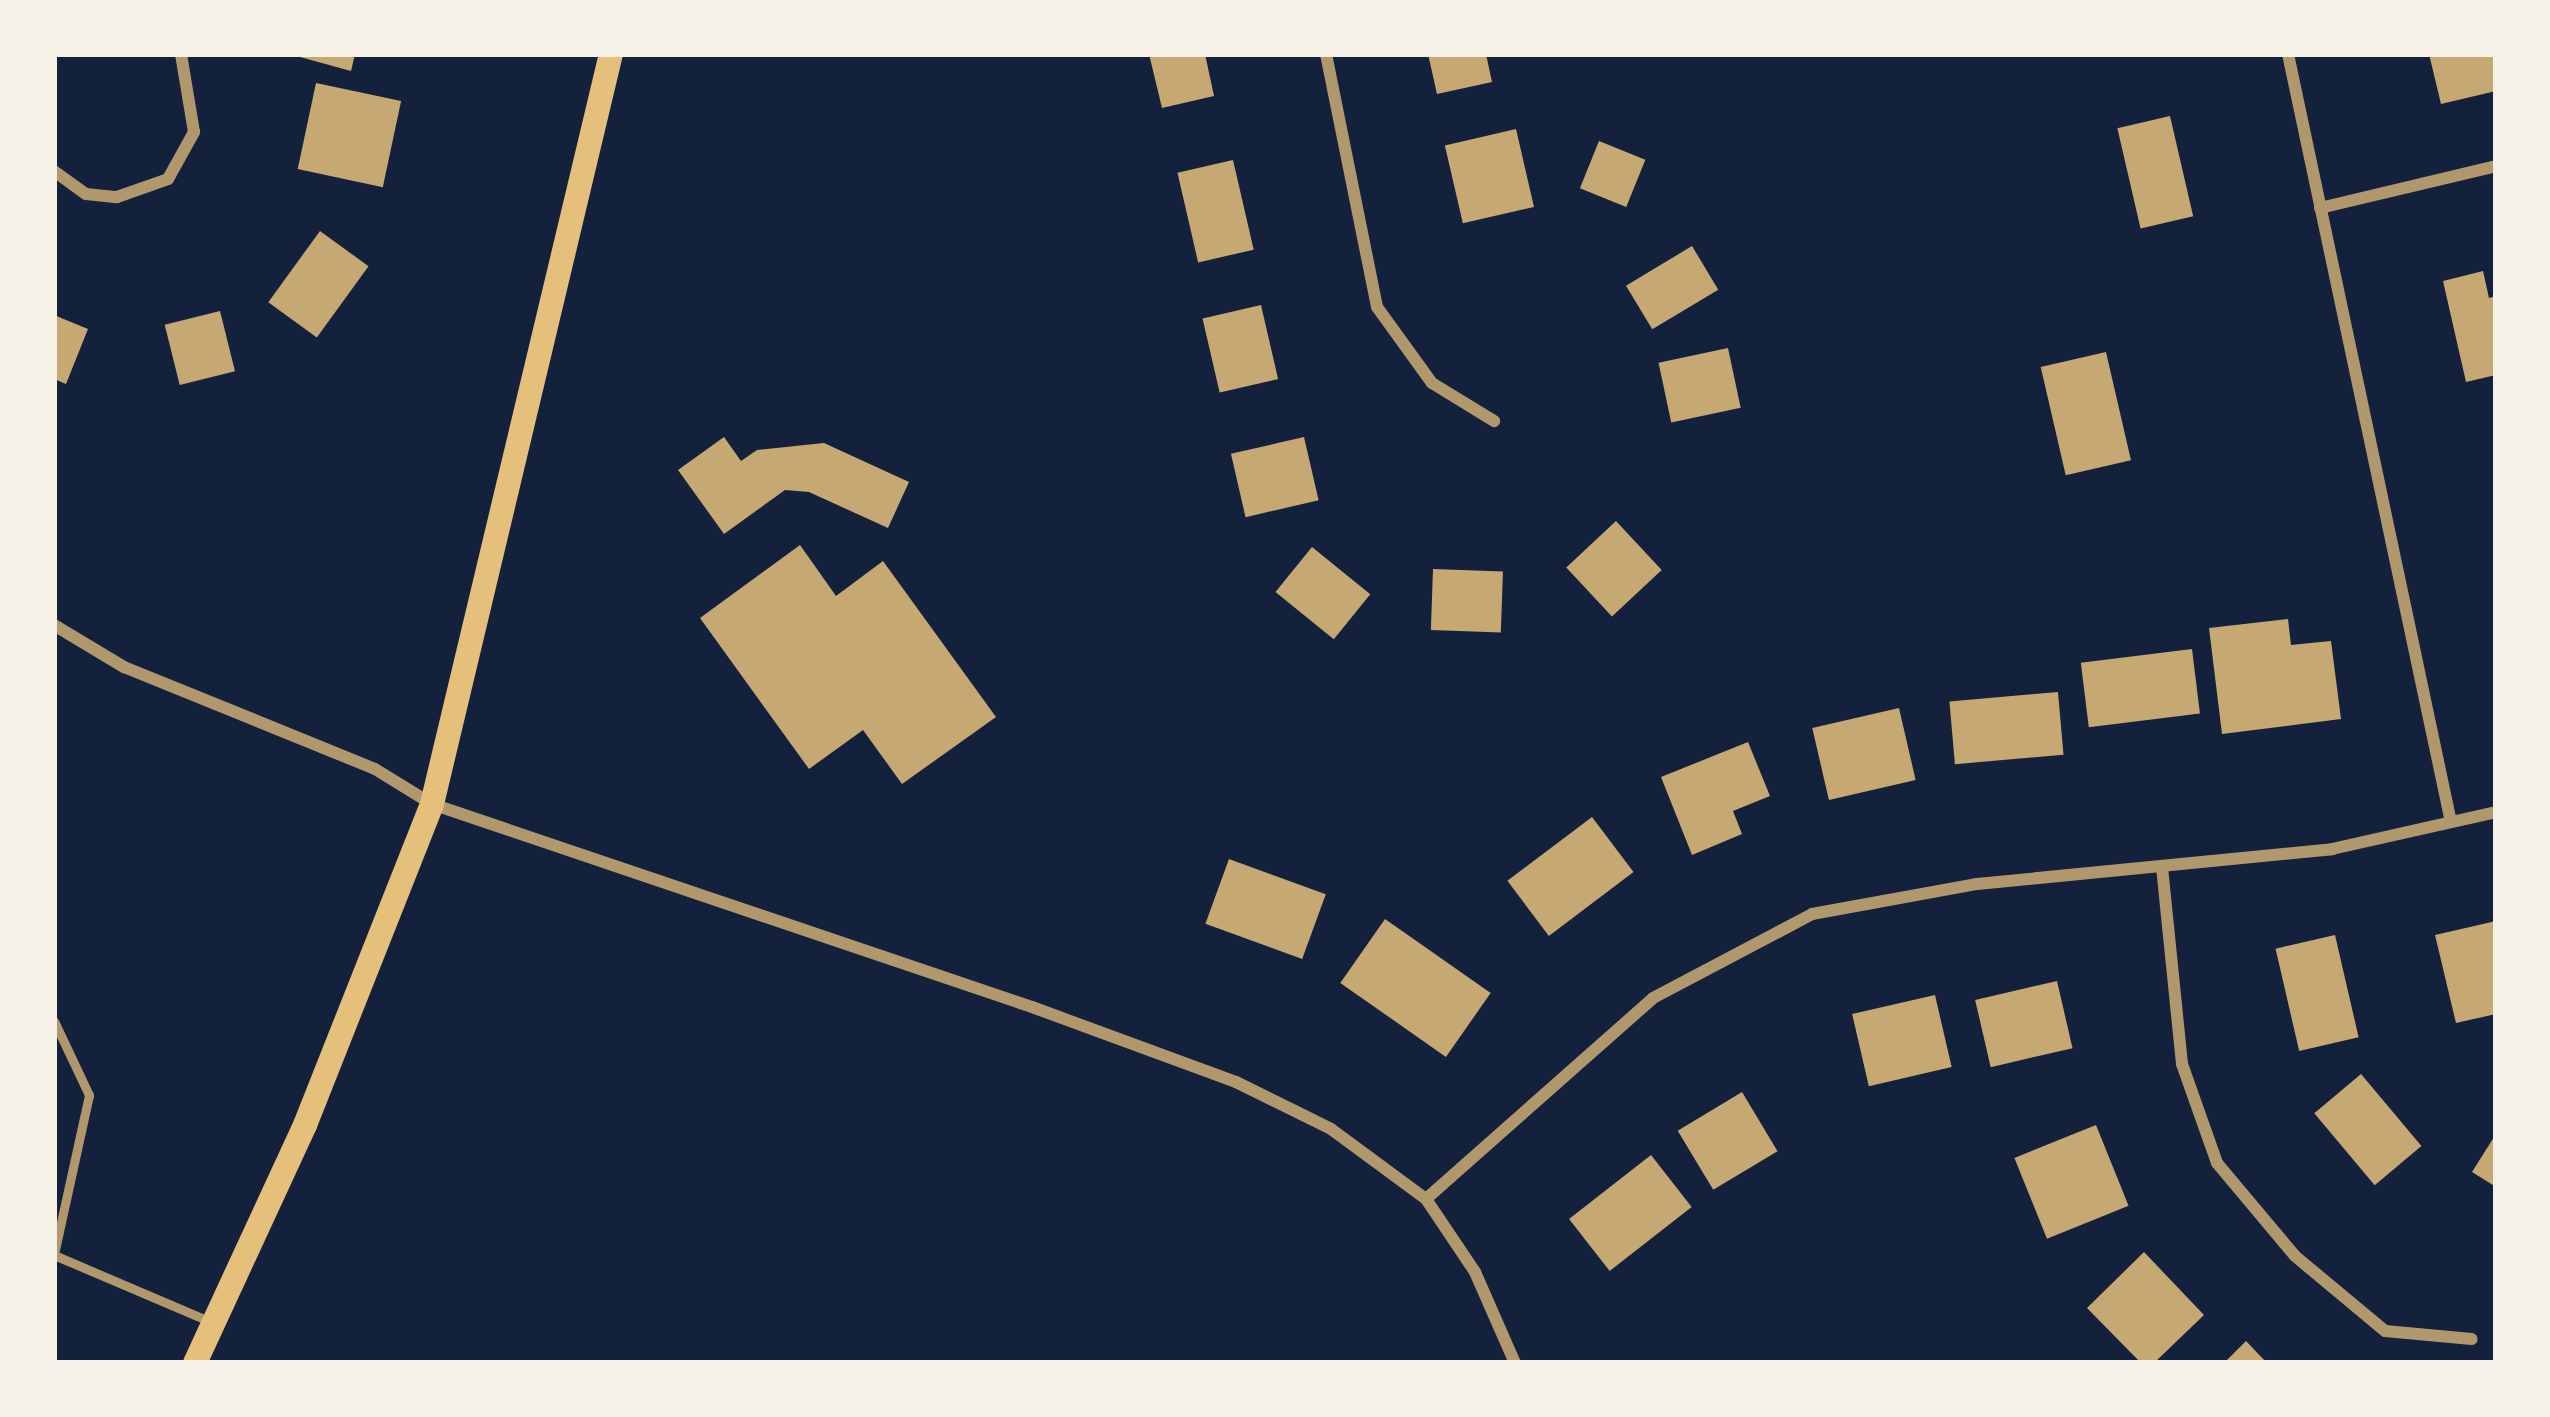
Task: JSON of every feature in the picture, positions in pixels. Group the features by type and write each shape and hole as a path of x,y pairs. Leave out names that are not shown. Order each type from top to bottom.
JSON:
{"main road":[{"path":"195,1363 305,1125 432,804 610,54"}],"street":[{"path":"54,171 86,194 117,197 168,178 194,132 181,54"},
{"path":"1327,54 1376,307 1432,383 1494,421"},
{"path":"2288,54 2451,822"},
{"path":"2320,208 2496,166"},
{"path":"54,625 124,668 375,770 432,804 737,902 1236,1082 1331,1129 1426,1199 1475,1272 1515,1363"},
{"path":"1426,1199 1653,998 1760,936 1874,898 2332,849 2496,812"},
{"path":"2162,867 2182,1064 2217,1163 2295,1256 2384,1331 2472,1339"}],"lane":[{"path":"54,1021 88,1095 54,1254 214,1324"}],"building":[{"path":"289,54 355,54 351,71"},
{"path":"1149,54 1205,54 1214,96 1162,108"},
{"path":"1428,54 1486,54 1492,82 1437,94"},
{"path":"2429,54 2496,54 2496,91 2441,104"},
{"path":"316,83 401,101 383,187 298,169"},
{"path":"2170,116 2193,216 2141,229 2117,128"},
{"path":"1516,129 1534,207 1463,223 1445,145"},
{"path":"1599,141 1645,160 1626,207 1580,188"},
{"path":"1233,160 1254,250 1198,262 1177,173"},
{"path":"320,231 369,266 317,337 268,302"},
{"path":"1692,246 1718,290 1652,329 1626,286"},
{"path":"2483,271 2489,298 2496,296 2496,375 2466,382 2443,281"},
{"path":"1261,305 1278,379 1220,393 1203,318"},
{"path":"220,311 235,371 180,385 165,325"},
{"path":"54,315 88,329 66,384 54,379"},
{"path":"1728,348 1741,408 1671,422 1659,363"},
{"path":"2106,352 2131,460 2066,475 2041,367"},
{"path":"724,437 741,461 757,450 824,443 909,482 888,528 809,492 785,490 724,534 678,470"},
{"path":"1304,437 1319,500 1246,517 1231,454"},
{"path":"1616,521 1662,570 1612,616 1566,567"},
{"path":"800,545 836,596 883,561 996,717 902,784 863,730 809,769 700,618"},
{"path":"1312,547 1370,594 1334,639 1275,592"},
{"path":"1433,569 1503,571 1501,632 1431,630"},
{"path":"2288,619 2291,645 2331,641 2341,719 2222,734 2209,628"},
{"path":"2192,649 2200,714 2089,727 2081,663"},
{"path":"2058,692 2063,755 1955,764 1949,701"},
{"path":"1899,708 1916,780 1829,800 1812,728"},
{"path":"1748,742 1770,796 1733,811 1742,834 1692,855 1661,777"},
{"path":"1592,817 1634,872 1549,936 1507,881"},
{"path":"1229,859 1326,894 1302,959 1205,924"},
{"path":"1385,919 1491,993 1446,1057 1340,983"},
{"path":"2496,921 2496,1014 2456,1023 2435,935"},
{"path":"2335,935 2359,1037 2299,1051 2276,949"},
{"path":"2057,981 2073,1048 1991,1067 1975,1000"},
{"path":"1935,995 1952,1067 1869,1086 1852,1014"},
{"path":"2361,1074 2421,1146 2375,1185 2314,1113"},
{"path":"1742,1092 1778,1151 1713,1190 1678,1131"},
{"path":"2096,1125 2129,1206 2047,1239 2014,1158"},
{"path":"2496,1134 2496,1187 2472,1172"},
{"path":"1651,1155 1692,1207 1610,1271 1569,1219"},
{"path":"2144,1252 2204,1315 2154,1363 2141,1363 2087,1308"},
{"path":"2246,1341 2267,1363 2224,1363"}]}
